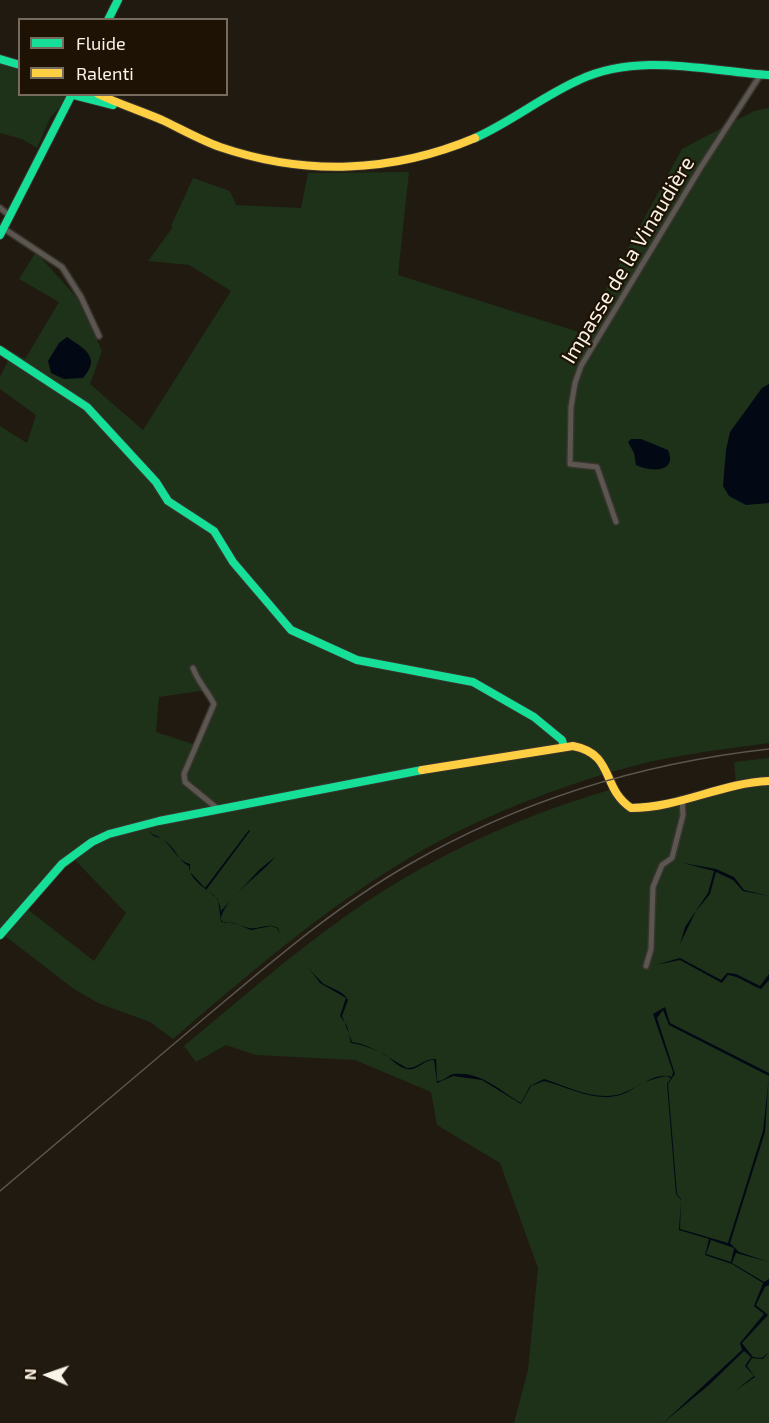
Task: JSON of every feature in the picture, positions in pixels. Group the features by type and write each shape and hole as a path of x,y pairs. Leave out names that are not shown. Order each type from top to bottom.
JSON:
{"street":[{"path":"109,18 118,0"},
{"path":"0,59 18,64"},
{"path":"102,96 226,149 254,158 278,164 344,169 399,162 446,150 479,137 582,78 615,68 660,67 765,75"},
{"name":"Impasse de la Vinaudière","path":"616,522 597,467 570,464 575,383 581,366 701,167 765,75"},
{"path":"70,96 2,232 62,267 81,297 99,336"},
{"path":"75,96 129,108"},
{"path":"0,208 9,215"},
{"path":"0,350 87,408 156,482 168,501 214,531 233,562 291,630 357,660 473,682 534,717 562,740 564,747"},
{"path":"193,668 198,682 207,690 214,704 184,774 184,782 218,810"},
{"path":"0,934 48,878 73,855 108,835 218,810 479,759 578,746 592,751 604,764 619,800 631,808 651,807 736,784 769,781"},
{"path":"646,966 651,949 653,887 662,865 672,858 683,815 682,799"}],"green space":[{"path":"0,60 18,66 18,96 69,96 50,118 37,148 22,139 0,133"},
{"path":"769,108 769,743 627,767 545,794 463,829 406,860 336,906 269,958 173,1039 150,1022 98,1003 74,989 1,933 3,931 0,928 0,426 27,443 36,415 0,389 0,377 12,352 25,359 59,302 19,279 36,252 77,298 102,351 90,384 143,430 231,291 189,265 148,261 173,227 171,226 193,178 230,191 236,205 301,208 308,173 409,172 398,275 582,333 682,149 754,111","holes":["207,690 214,704 196,745 156,732 159,697","73,858 126,913 94,961 26,908"]},
{"path":"769,758 769,1423 514,1423 528,1370 538,1268 500,1163 437,1125 431,1092 355,1060 256,1055 226,1045 196,1062 184,1046 282,964 343,918 405,877 438,859 504,828 609,790 635,809 736,783 734,762"}],"shaded area":[{"path":"67,337 88,353 90,358 89,370 83,378 64,379 51,373 48,361 59,343"},
{"path":"769,384 769,503 746,505 729,496 723,486 726,450 730,432 762,388"},
{"path":"631,439 641,439 668,450 669,463 661,469 648,469 636,465 634,453 628,442"},
{"path":"250,831 206,890 191,873 205,888"},
{"path":"275,857 270,863 235,895 259,870"},
{"path":"683,863 716,869 734,877 744,890 769,896 743,891 733,880 716,872 710,894 696,911 680,944 685,927 708,893 714,871"},
{"path":"235,896 223,913 221,920 223,922 221,922 218,901 221,911"},
{"path":"239,925 249,928 271,926 251,930"},
{"path":"680,958 721,980 727,973 736,974 760,986 769,974 769,980 761,989 728,975 722,983 680,960 655,965"},
{"path":"307,966 324,984 341,992 348,1000 342,1016 344,1022 340,1016 346,998 320,983"},
{"path":"665,1007 670,1023 769,1073 769,1076 669,1025 663,1010 657,1018 675,1074 668,1084 677,1194 681,1200 676,1194 667,1084 671,1078 667,1076 672,1077 673,1072 653,1014"},
{"path":"388,1057 407,1068 436,1059 437,1081 454,1074 473,1076 490,1083 521,1103 530,1086 544,1079 597,1096 616,1095 638,1086 623,1094 603,1097 583,1094 544,1081 531,1086 521,1104 482,1080 453,1076 437,1083 434,1060 407,1069"},
{"path":"666,1076 643,1083 651,1079"},
{"path":"768,1081 765,1132 730,1243 739,1252 769,1262 736,1253 732,1263 764,1282 769,1279 769,1285 765,1287 756,1305 768,1315 742,1343 753,1357 762,1358 769,1352 763,1359 752,1358 747,1366 755,1377 735,1391 754,1376 745,1366 751,1357 744,1351 709,1385 663,1423 742,1350 740,1343 764,1314 754,1306 763,1283 732,1264 705,1255 709,1239 679,1230 681,1201 680,1229 728,1243 763,1131","holes":["711,1240 734,1248 731,1262 706,1254"]}],"railway":[{"path":"0,1191 251,979 327,918 408,865 493,822 582,788 675,764 769,749"}],"traffic: fast":[{"path":"109,18 118,0"},
{"path":"0,59 18,64"},
{"path":"475,138 566,86 602,72 625,67 649,65 697,67 769,75"},
{"path":"0,235 71,96"},
{"path":"78,96 113,105"},
{"path":"0,350 87,407 156,482 168,501 214,531 233,562 291,630 357,660 473,682 534,717 562,740 564,747"},
{"path":"0,935 62,864 92,842 109,834 159,821 422,770"}],"traffic: slow":[{"path":"103,96 220,147 284,163 316,166 380,164 444,150 475,138"},
{"path":"422,770 573,746 596,756 615,791 631,808 666,804 734,786 769,781"}]}
